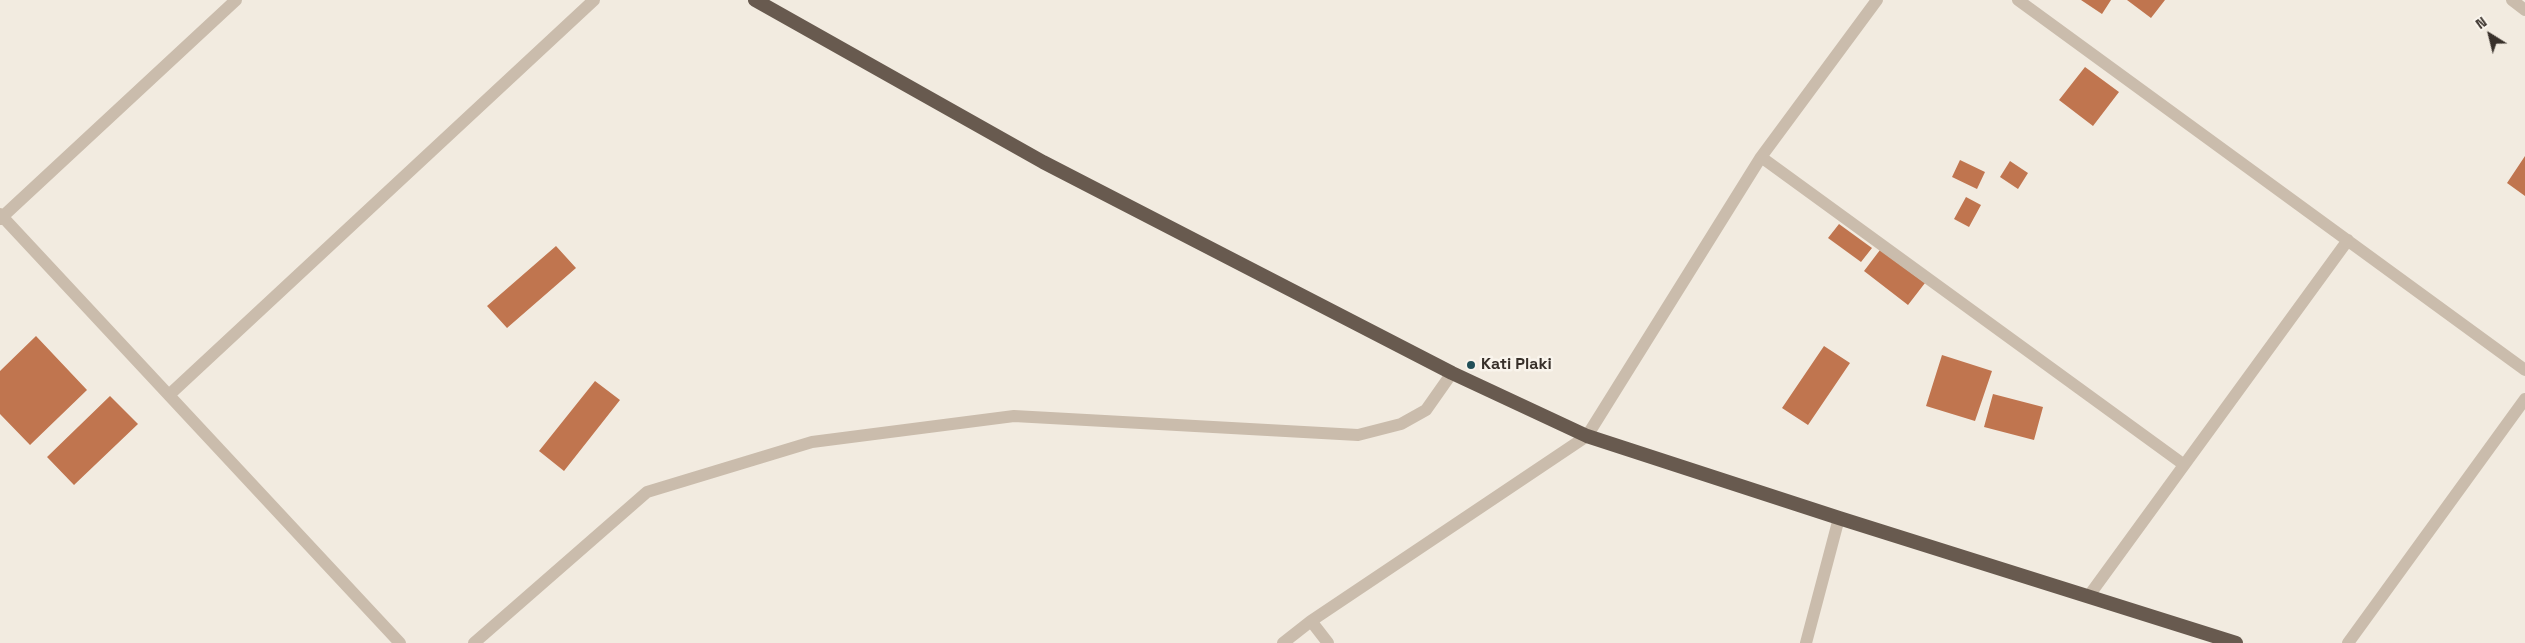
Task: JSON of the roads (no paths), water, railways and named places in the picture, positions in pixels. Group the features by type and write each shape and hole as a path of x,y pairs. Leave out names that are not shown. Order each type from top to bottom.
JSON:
{"highway":[{"path":"754,0 1043,162 1452,373 1587,436 1839,518 2236,643"}],"street":[{"path":"236,0 1,216 400,643"},
{"path":"169,394 594,0"},
{"path":"1283,643 1311,621 1587,436 1761,157 1877,0"},
{"path":"2018,0 2525,370"},
{"path":"2512,0 2525,10"},
{"path":"1761,157 2183,464"},
{"path":"2088,597 2183,464 2348,240"},
{"path":"474,643 647,492 812,442 1014,416 1358,436 1401,424 1426,410 1452,373"},
{"path":"2348,643 2525,399"},
{"path":"1806,643 1839,518"},
{"path":"1311,621 1328,643"}],"place":[{"name":"Kati Plaki","path":"1471,365"}]}
